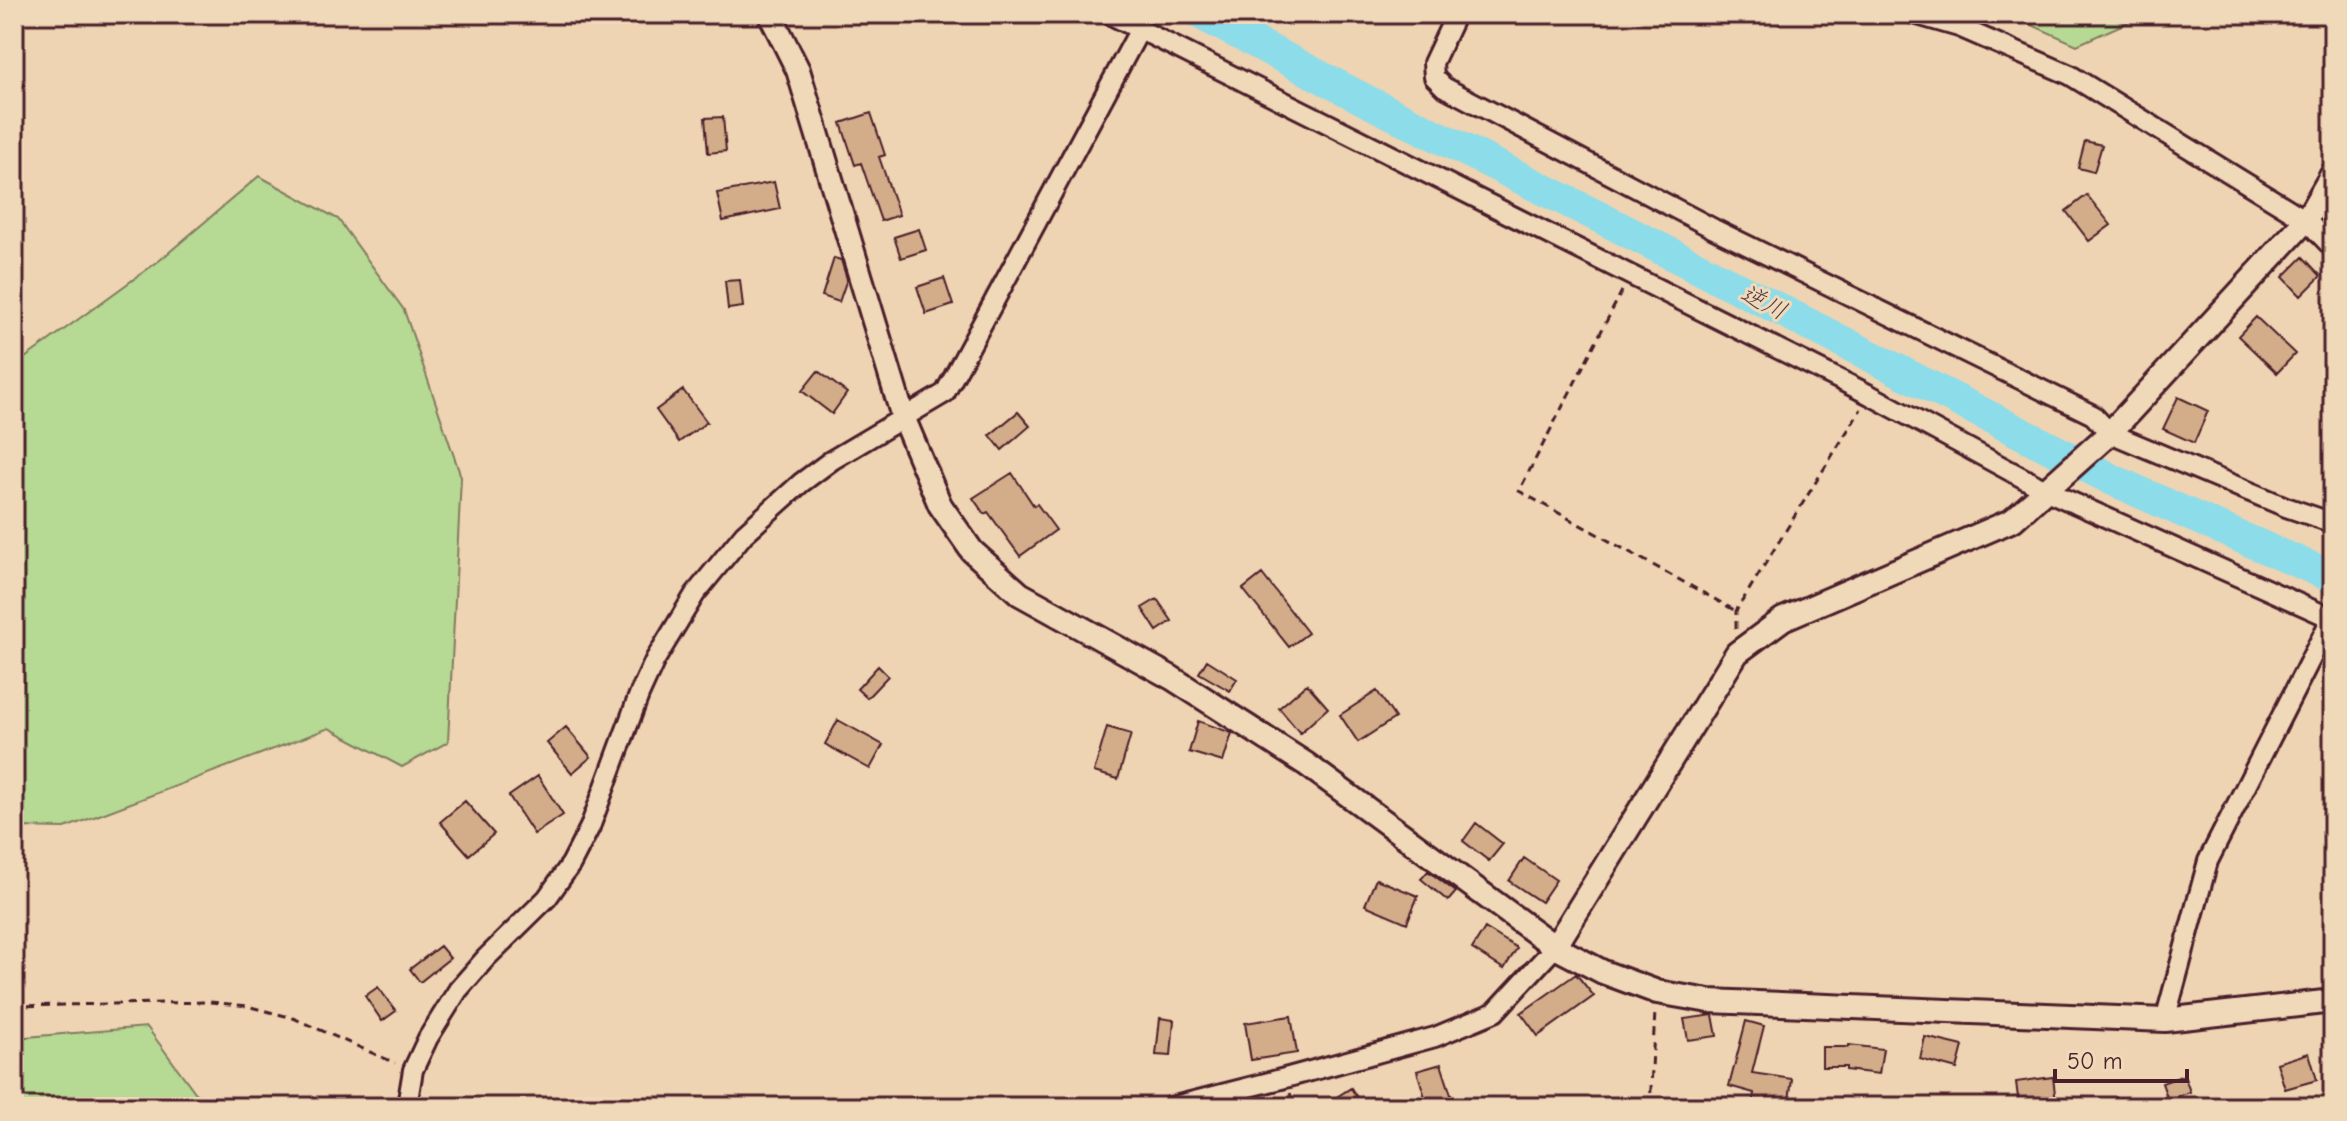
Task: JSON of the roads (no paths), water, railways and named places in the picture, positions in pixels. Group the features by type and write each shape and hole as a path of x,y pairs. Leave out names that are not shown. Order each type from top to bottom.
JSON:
{"street":[{"path":"770,14 798,70 903,417 940,505 972,551 1020,594 1172,678 1306,764 1555,947 1603,972 1657,992 1709,1001 2165,1020 2333,1001"},
{"path":"1109,14 1870,395 2047,491 2332,619 2208,861 2165,1020"},
{"path":"1456,14 1433,63 1434,77 1444,87 1714,229 2093,415 2110,433 2286,507 2333,523"},
{"path":"1914,14 1959,27 2070,75 2306,220 2333,248"},
{"path":"410,1107 408,1100 413,1070 428,1038 458,990 547,898 571,864 590,827 655,660 695,594 718,563 771,507 832,460 945,393 1140,29"},
{"path":"1171,1107 1435,1037 1495,1012 1555,947 1737,653 1783,619 2013,520 2110,433 2306,220 2333,173"}],"waterway":[{"name":"逆川","path":"1201,14 2113,480 2333,577"}]}
